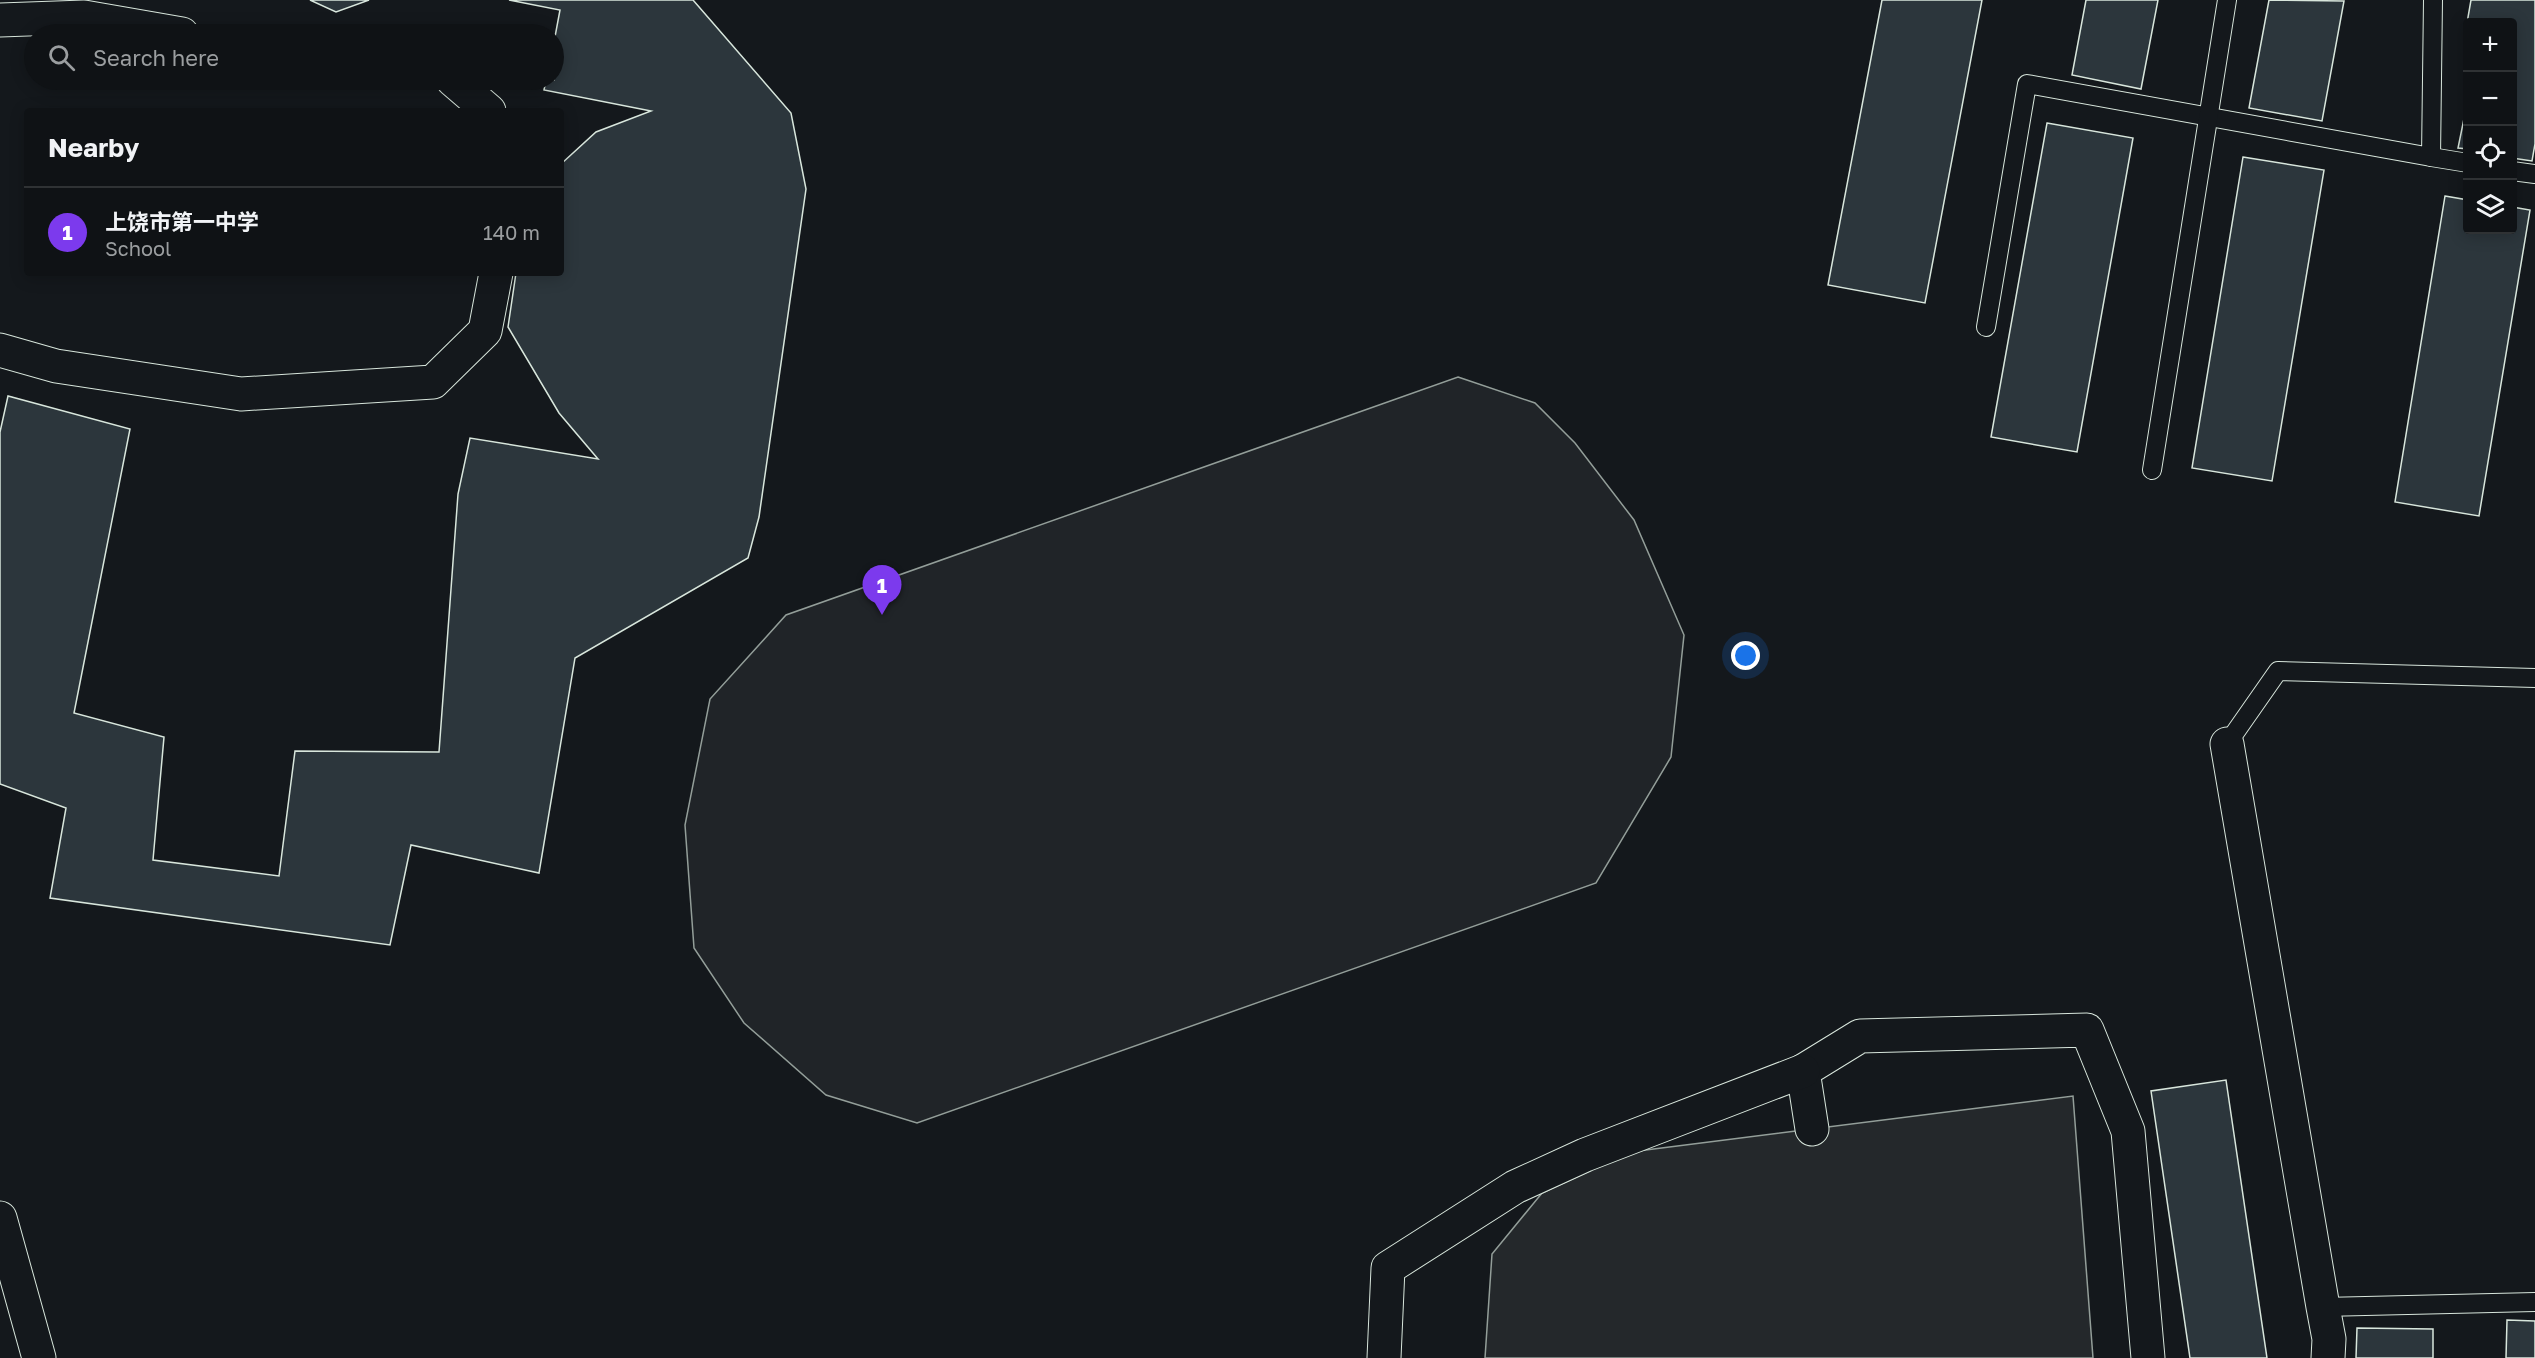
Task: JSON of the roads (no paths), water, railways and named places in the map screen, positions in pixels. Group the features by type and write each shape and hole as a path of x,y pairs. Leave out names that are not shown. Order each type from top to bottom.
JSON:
{"street":[{"path":"0,20 84,17 124,24"},
{"path":"465,90 486,108"},
{"path":"0,350 56,366 241,394 433,382 485,331 495,276"},
{"path":"2227,744 2324,1307 2328,1358"},
{"path":"1384,1358 1388,1269 1515,1188 1585,1155 1803,1071 1860,1036 2087,1030 2128,1131 2148,1358"},
{"path":"1803,1071 1812,1129"},
{"path":"0,1218 39,1358"}],"lane":[{"path":"2152,470 2227,0"},
{"path":"2430,157 2433,0"},
{"path":"1986,327 2027,84 2463,162"},
{"path":"2517,172 2535,174"},
{"path":"2227,744 2278,671 2535,678"},
{"path":"2324,1307 2535,1302"}],"place":[{"name":"上饶市第一中学","path":"882,615"}]}
